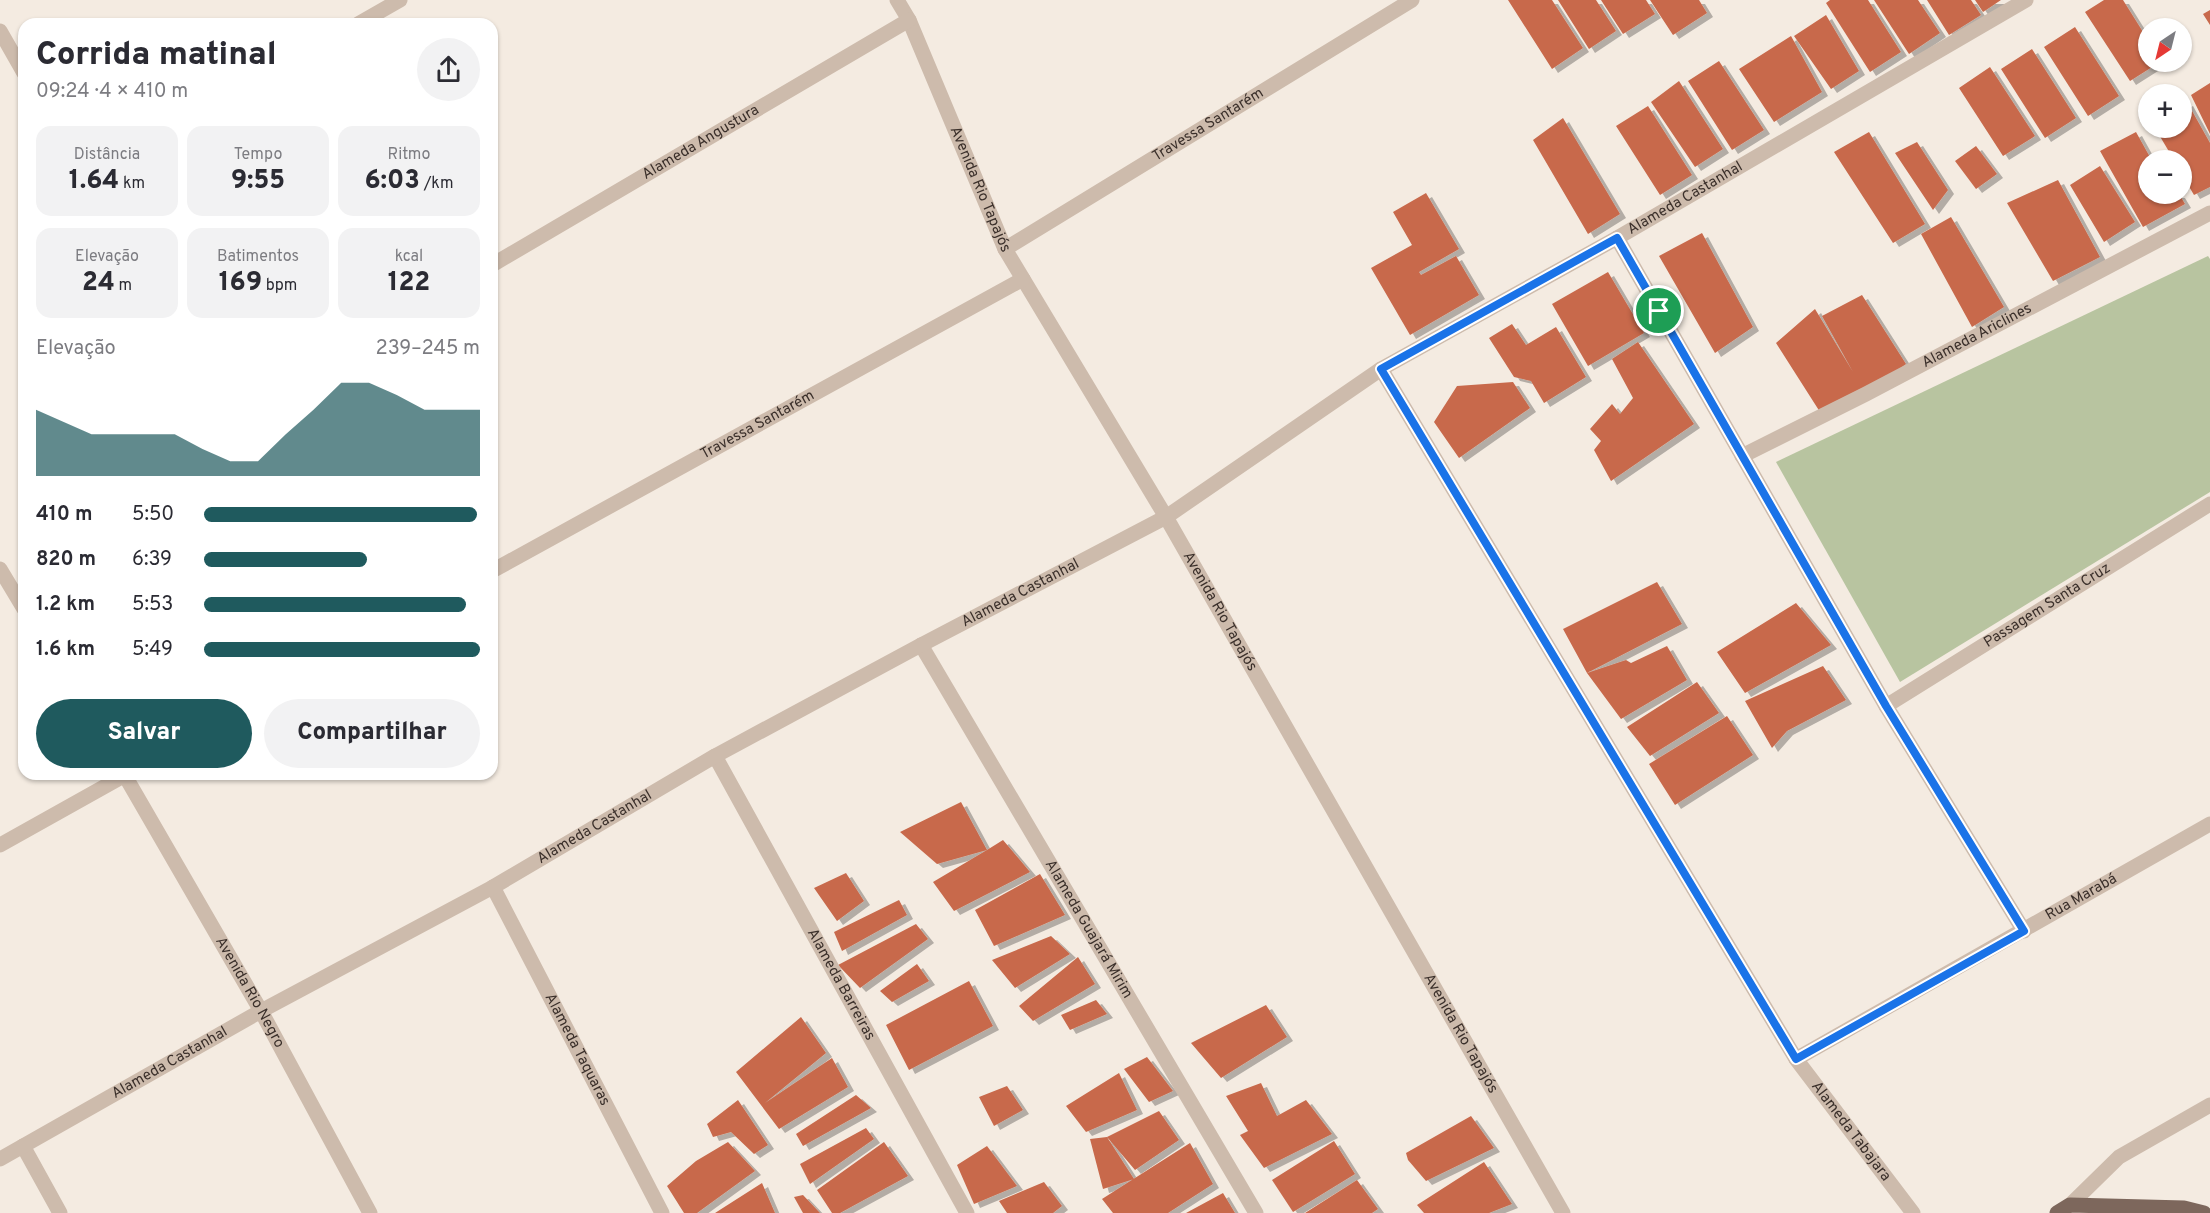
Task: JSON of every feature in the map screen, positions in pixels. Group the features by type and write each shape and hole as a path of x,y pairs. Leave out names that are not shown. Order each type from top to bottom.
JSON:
{"main road":[{"path":"2064,1209 2184,1208 2204,1213"}],"street":[{"path":"368,18 400,0"},
{"name":"Avenida Rio Tapajós","path":"897,0 909,20 1005,249 1166,517 1556,1211"},
{"name":"Travessa Santarém","path":"1005,249 1412,0"},
{"name":"Alameda Castanhal","path":"0,1159 261,1011 493,887 715,756 1166,517 1381,369 1617,238 2026,0"},
{"name":"Alameda Angustura","path":"498,261 909,20"},
{"path":"0,31 18,62"},
{"name":"Alameda Ariclines","path":"1742,456 2210,213"},
{"path":"1617,238 1886,706 2024,931"},
{"name":"Travessa Santarém","path":"498,568 1023,279"},
{"name":"Alameda Tabajara","path":"1381,369 1796,1059 1913,1213"},
{"name":"Passagem Santa Cruz","path":"1886,706 2210,504"},
{"path":"0,569 18,599"},
{"name":"Alameda Guajará Mirim","path":"921,645 1256,1213"},
{"name":"Alameda Barreiras","path":"715,756 967,1213"},
{"path":"0,844 115,780"},
{"name":"Avenida Rio Negro","path":"129,780 261,1011 370,1213"},
{"name":"Rua Marabá","path":"1796,1059 2210,824"},
{"name":"Alameda Taquaras","path":"493,887 662,1213"},
{"path":"2064,1209 2119,1157 2210,1105"},
{"path":"23,1146 60,1213"}],"green space":[{"path":"2208,256 2210,259 2210,492 1900,682 1776,462"}],"building":[{"path":"1508,0 1552,0 1583,48 1552,69"},
{"path":"1558,0 1596,0 1616,31 1589,49"},
{"path":"1601,0 1646,0 1655,14 1623,34"},
{"path":"1650,0 1699,0 1707,13 1673,35"},
{"path":"1830,0 1868,0 1901,52 1870,72 1826,3"},
{"path":"1874,0 1918,0 1940,33 1909,54"},
{"path":"1927,0 1971,0 1981,15 1949,35"},
{"path":"1975,0 2001,0 1983,12"},
{"path":"2104,0 2123,0 2138,24 2138,72 2144,72 2130,81 2085,12"},
{"path":"2210,10 2210,25 2203,14"},
{"path":"1826,15 1859,71 1831,89 1794,36"},
{"path":"2075,27 2119,96 2088,116 2044,47"},
{"path":"1791,36 1822,92 1774,122 1739,69"},
{"path":"2032,49 2076,118 2045,138 2001,69"},
{"path":"1719,61 1764,130 1732,150 1688,81"},
{"path":"1990,67 2035,136 2003,156 1959,88"},
{"path":"1679,81 1723,149 1695,167 1651,102"},
{"path":"2210,83 2210,134 2192,97 2192,94"},
{"path":"1648,106 1692,175 1660,195 1616,126"},
{"path":"2192,111 2210,143 2210,187 2194,195 2192,192 2192,150 2168,150 2161,138 2192,138"},
{"path":"1563,118 1620,214 1588,234 1533,140"},
{"path":"1869,132 1925,224 1893,243 1834,152"},
{"path":"2136,132 2146,150 2138,150 2138,204 2185,204 2143,227 2100,151"},
{"path":"1917,142 1948,190 1933,210 1895,153"},
{"path":"1976,146 1997,174 1976,189 1955,161"},
{"path":"2100,166 2135,222 2104,242 2070,185"},
{"path":"2058,180 2100,257 2053,281 2007,203"},
{"path":"1426,193 1459,249 1419,272 1421,275 1456,256 1479,295 1410,335 1371,268 1412,245 1393,212"},
{"path":"1951,217 2004,307 1972,327 1921,234"},
{"path":"1702,233 1753,327 1715,353 1659,256"},
{"path":"1608,272 1644,333 1588,366 1552,304"},
{"path":"1862,295 1906,364 1866,394 1820,412 1776,343 1815,309 1853,372 1822,316"},
{"path":"1512,324 1526,345 1556,327 1586,377 1544,403 1531,381 1514,377 1489,338"},
{"path":"1638,342 1694,424 1611,481 1594,450 1601,441 1590,429 1612,404 1620,414 1633,398 1612,359"},
{"path":"1513,382 1530,408 1459,458 1434,422 1457,386"},
{"path":"1657,582 1682,624 1587,673 1563,629"},
{"path":"1796,603 1831,645 1745,693 1717,652"},
{"path":"1667,646 1687,680 1621,719 1587,673 1626,660 1631,663"},
{"path":"1823,666 1846,700 1787,731 1772,748 1745,701"},
{"path":"1697,682 1719,713 1650,756 1627,727"},
{"path":"1727,716 1753,755 1675,805 1649,764"},
{"path":"961,802 987,850 937,864 900,832"},
{"path":"1003,840 1030,872 954,911 933,882"},
{"path":"846,873 864,901 837,921 814,888"},
{"path":"1040,874 1065,915 994,946 975,910"},
{"path":"899,900 907,915 842,951 834,932"},
{"path":"916,924 928,939 860,988 838,965"},
{"path":"1051,936 1070,954 1015,988 992,960"},
{"path":"1078,957 1095,984 1033,1021 1019,1006"},
{"path":"917,964 929,981 892,1002 880,991"},
{"path":"969,981 993,1026 909,1070 886,1025"},
{"path":"1096,1000 1107,1014 1070,1030 1061,1015"},
{"path":"1266,1005 1287,1037 1221,1078 1191,1043"},
{"path":"801,1017 826,1053 765,1103 832,1058 848,1087 779,1129 736,1072"},
{"path":"1147,1057 1173,1091 1149,1102 1124,1069"},
{"path":"1119,1073 1137,1110 1086,1132 1066,1106"},
{"path":"1261,1083 1277,1116 1306,1100 1332,1134 1264,1168 1240,1135 1248,1131 1226,1096"},
{"path":"1007,1086 1023,1110 994,1126 979,1097"},
{"path":"856,1095 871,1108 803,1146 796,1134"},
{"path":"738,1100 768,1145 754,1154 731,1132 713,1137 707,1124"},
{"path":"1159,1111 1179,1140 1135,1170 1107,1137"},
{"path":"1471,1116 1494,1148 1426,1181 1408,1160 1406,1153"},
{"path":"866,1128 874,1139 810,1184 800,1164"},
{"path":"1107,1137 1134,1179 1103,1189 1090,1139"},
{"path":"1334,1141 1355,1174 1293,1212 1272,1180"},
{"path":"728,1142 755,1171 697,1213 684,1213 667,1186 696,1161"},
{"path":"884,1142 908,1176 840,1213 832,1213 817,1190"},
{"path":"1190,1143 1213,1184 1168,1213 1113,1213 1102,1199"},
{"path":"987,1146 1017,1186 974,1204 957,1165"},
{"path":"1484,1162 1512,1204 1489,1213 1424,1213 1417,1205"},
{"path":"1357,1180 1378,1209 1372,1213 1305,1213"},
{"path":"1044,1182 1062,1206 1053,1213 1007,1213 999,1201"},
{"path":"762,1183 775,1213 715,1213"},
{"path":"1223,1193 1235,1213 1186,1213"},
{"path":"803,1195 820,1213 803,1213 794,1197"}],"route":[{"path":"1617,238 1659,311 1886,706 2024,931 1796,1059 1381,369 1617,238"}]}
